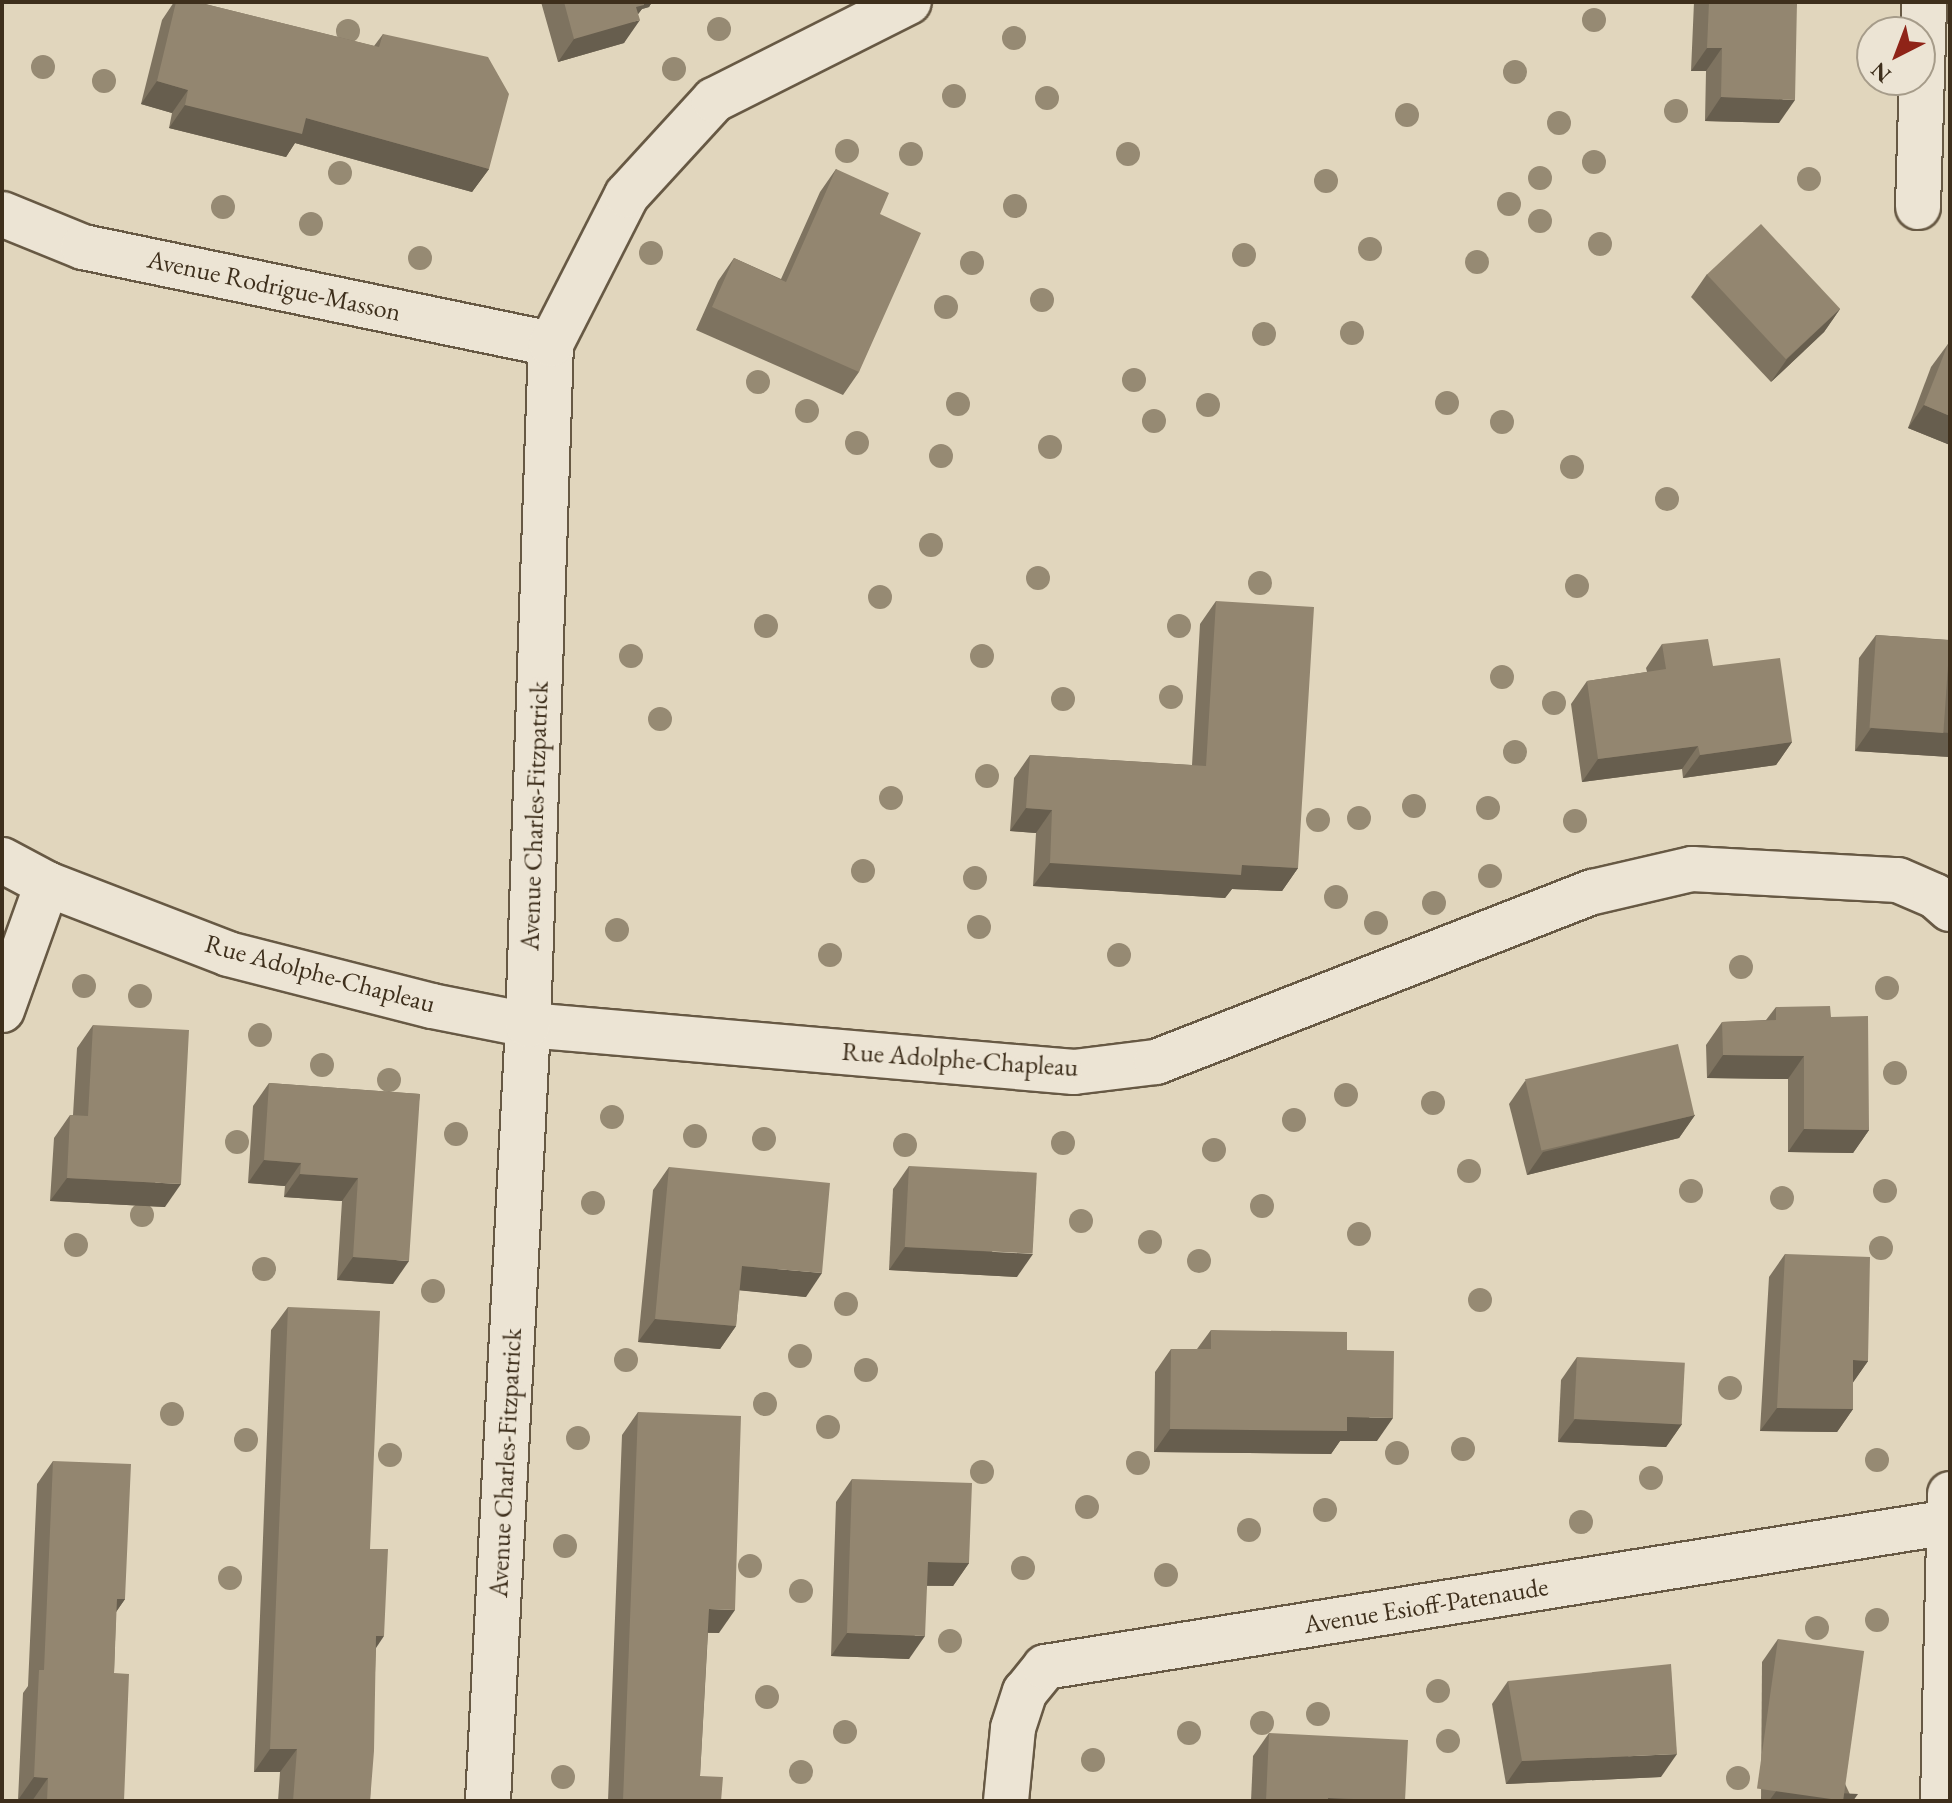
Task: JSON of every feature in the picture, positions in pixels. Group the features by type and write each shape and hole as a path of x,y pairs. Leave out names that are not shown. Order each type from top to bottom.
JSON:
{"street":[{"name":"Avenue Charles-Fitzpatrick","path":"488,1801 528,1025 551,344 627,195 714,100 909,2"},
{"path":"1918,207 1924,2"},
{"name":"Avenue Rodrigue-Masson","path":"2,214 83,247 551,344"},
{"name":"Rue Adolphe-Chapleau","path":"2,860 47,884 228,954 432,1006 528,1025 1074,1072 1156,1062 1593,892 1692,869 1898,880 1935,896 1950,909"},
{"path":"2,1010 47,884"},
{"path":"1943,1801 1949,1507"},
{"name":"Avenue Esioff-Patenaude","path":"1006,1801 1013,1728 1025,1692 1045,1667 1949,1507"}],"building":[{"path":"176,2 197,2 379,47 383,34 488,57 509,94 489,169 306,118 302,134 185,105 188,90 157,81"},
{"path":"564,2 644,2 644,5 636,7 640,20 574,39"},
{"path":"1709,2 1797,2 1795,100 1721,97 1722,48 1707,48"},
{"path":"836,169 889,193 880,214 921,233 859,372 712,307 734,258 786,282"},
{"path":"1761,224 1840,309 1786,359 1707,274"},
{"path":"1950,345 1950,416 1924,405"},
{"path":"1216,601 1314,607 1298,868 1242,865 1241,875 1050,863 1052,810 1026,808 1030,755 1206,766"},
{"path":"1876,635 1950,640 1943,733 1870,728"},
{"path":"1708,639 1713,666 1780,658 1792,742 1700,755 1698,746 1598,759 1587,681 1666,669 1662,644"},
{"path":"1830,1006 1831,1017 1868,1016 1869,1130 1804,1129 1804,1056 1723,1055 1722,1022 1776,1020 1776,1007"},
{"path":"93,1025 189,1030 181,1184 67,1178 70,1115 88,1116"},
{"path":"1678,1044 1694,1115 1541,1150 1525,1079"},
{"path":"269,1083 420,1094 409,1261 353,1257 358,1178 300,1174 301,1163 264,1160"},
{"path":"909,1166 1037,1173 1033,1254 905,1247"},
{"path":"669,1167 830,1183 822,1273 742,1266 736,1326 655,1319"},
{"path":"1785,1254 1870,1257 1868,1361 1853,1360 1853,1409 1777,1408"},
{"path":"288,1307 380,1311 370,1549 388,1549 384,1636 376,1636 370,1801 293,1801 297,1749 270,1749"},
{"path":"1211,1330 1347,1332 1347,1350 1394,1351 1393,1418 1347,1417 1347,1431 1170,1429 1171,1349 1211,1349"},
{"path":"1577,1357 1685,1363 1682,1425 1574,1419"},
{"path":"638,1412 741,1416 735,1610 709,1609 700,1776 723,1777 721,1801 623,1801"},
{"path":"53,1461 131,1464 125,1599 117,1599 114,1673 129,1674 124,1801 47,1801 48,1778 34,1777 39,1670 44,1670"},
{"path":"852,1479 972,1483 969,1563 928,1562 925,1636 847,1633"},
{"path":"1778,1639 1864,1651 1843,1801 1757,1789"},
{"path":"1671,1664 1677,1754 1522,1761 1508,1681"},
{"path":"1269,1733 1408,1740 1405,1801 1328,1798 1328,1801 1266,1801"}]}
